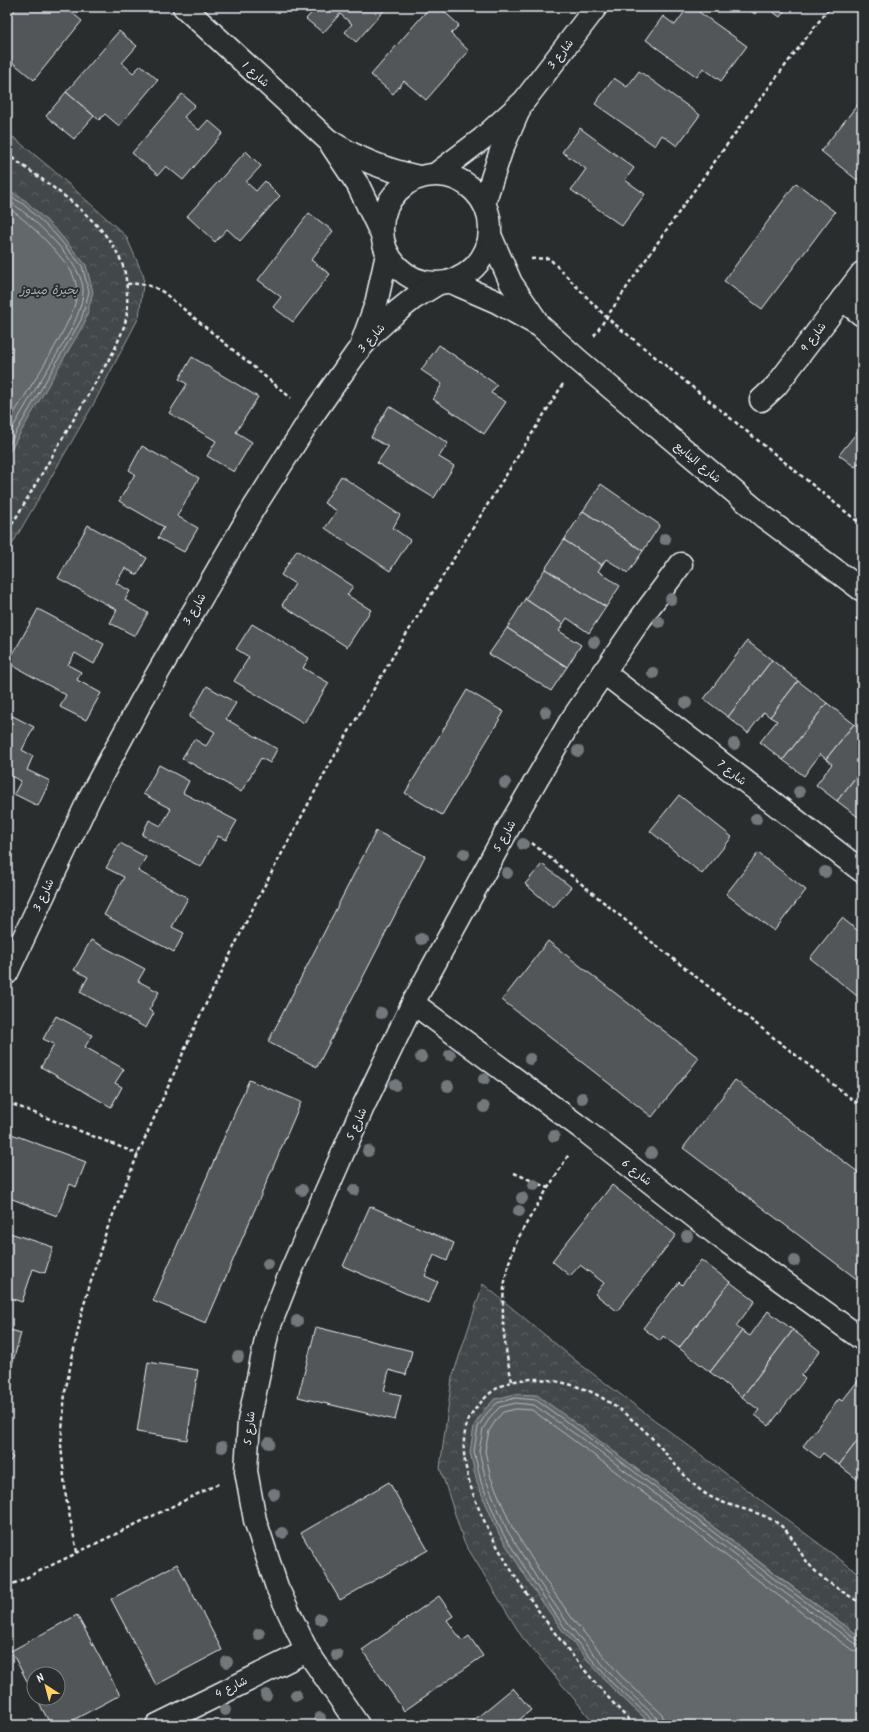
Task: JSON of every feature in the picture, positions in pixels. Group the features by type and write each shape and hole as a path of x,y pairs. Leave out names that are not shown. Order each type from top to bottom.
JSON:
{"street":[{"name":"شارع 1","path":"184,7 328,140 349,154 371,164 395,172 427,176"},
{"name":"شارع 3","path":"427,176 482,139 524,100 596,7"},
{"name":"شارع 3","path":"484,203 501,151 524,100"},
{"name":"شارع 1","path":"328,140 358,185 381,234"},
{"path":"427,176 450,176 464,182 476,192 484,203 490,219 490,235 484,256 470,272 444,283 422,282 408,276 396,267 387,254 381,234 383,215 390,199 403,186 427,176"},
{"name":"شارع الينابيع","path":"490,235 511,283 540,326"},
{"path":"357,352 376,304 387,254"},
{"name":"شارع 9","path":"761,400 776,386 862,273"},
{"name":"شارع 3","path":"7,973 90,797 142,700 253,509 312,416 357,352 374,332 414,298 444,283"},
{"name":"شارع الينابيع","path":"444,283 497,302 540,326 578,360 764,517 862,590"},
{"path":"842,299 862,315"},
{"name":"شارع 5","path":"358,1725 307,1651 277,1587 255,1520 246,1470 249,1421 268,1330 291,1271 363,1107 414,1003 546,760 603,672 681,564"},
{"name":"شارع 7","path":"603,672 862,871"},
{"name":"شارع 6","path":"414,1003 584,1130 715,1232 862,1339"},
{"name":"شارع 4","path":"156,1725 307,1651"}],"path":[{"path":"78,1552 66,1498 62,1452 64,1392 82,1311 106,1232 138,1154 196,1024 259,896 327,769 403,639 606,317 670,223 750,112 830,7"},
{"path":"7,154 95,222 110,241 122,261 127,284 128,307 123,328 114,349 7,534"},
{"path":"500,260 549,258 606,317 862,525"},
{"path":"127,284 140,283 152,286 163,292 312,416"},
{"path":"510,825 653,943 862,1107"},
{"path":"7,1102 138,1154"},
{"path":"512,1382 505,1349 502,1320 504,1291 510,1263 519,1236 584,1130"},
{"path":"514,1173 549,1188"},
{"path":"634,1725 612,1702 566,1648 524,1590 487,1529 474,1500 467,1469 464,1445 467,1424 477,1405 493,1390 512,1382 538,1379 563,1382 587,1391 630,1419 650,1436 682,1474 701,1491 723,1503 765,1516 781,1526 794,1540 806,1560 822,1577 862,1604"},
{"path":"7,1587 246,1470"}],"green space":[{"path":"7,132 53,170 126,236 144,277 139,317 93,405 7,553"},
{"path":"483,1284 580,1364 862,1576 862,1638 537,1396 611,1687 652,1725 596,1725 522,1637 464,1542 440,1468 452,1378"}],"water":[{"name":"بحيرة ميدوز","path":"7,189 26,201 58,232 86,265 93,292 85,322 7,456"},
{"path":"515,1394 537,1395 862,1638 862,1725 652,1725 611,1687 562,1630 534,1590 499,1534 477,1483 470,1452 474,1426 484,1410 495,1399"}],"building":[{"path":"17,7 65,7 82,21 34,80 7,58 7,20"},
{"path":"317,7 387,7 356,42 345,32 352,24 340,14 323,33 306,19"},
{"path":"430,7 439,7 459,25 451,34 469,51 426,100 404,81 393,94 371,75"},
{"path":"688,7 692,7 747,46 721,81 703,68 697,77 646,40 663,16 675,25"},
{"path":"745,7 759,7 755,14"},
{"path":"766,7 787,7 780,17"},
{"path":"119,31 137,46 122,63 133,73 141,65 158,80 119,126 105,114 99,120 66,92"},
{"path":"639,71 700,115 677,146 662,135 655,146 595,104 614,78 627,87"},
{"path":"66,92 94,116 74,139 46,116"},
{"path":"182,94 195,105 184,117 199,130 208,120 223,133 183,180 166,166 158,175 132,153"},
{"path":"862,99 862,174 857,180 821,151"},
{"path":"580,128 634,168 625,180 645,194 622,226 571,190 586,169 562,152"},
{"path":"246,151 261,166 246,182 256,191 265,181 280,196 240,241 227,229 215,242 187,216"},
{"path":"796,183 835,212 762,309 724,281"},
{"path":"309,213 333,231 311,260 330,274 293,322 273,307 281,297 258,280"},
{"path":"439,345 497,385 491,393 506,402 484,434 433,399 442,384 421,370"},
{"path":"192,357 258,397 236,432 252,442 234,472 207,456 216,441 169,413 187,384 179,379"},
{"path":"389,406 448,443 439,457 454,466 434,498 377,463 388,447 371,437"},
{"path":"862,426 862,465 859,463 855,467 839,455"},
{"path":"142,446 199,478 177,516 198,528 184,552 158,538 164,527 119,501 135,474 129,470"},
{"path":"341,476 400,515 393,528 410,540 390,571 325,528 337,511 324,503"},
{"path":"601,484 660,525 643,551 583,511"},
{"path":"583,511 643,551 628,573 606,559 602,565 564,540"},
{"path":"88,525 147,558 137,575 125,568 116,583 130,591 125,600 148,613 135,636 110,623 117,610 58,578"},
{"path":"564,540 602,565 598,571 620,586 606,607 545,569"},
{"path":"297,550 353,586 347,595 371,610 347,647 282,605 295,584 281,575"},
{"path":"545,569 606,607 589,633 567,618 563,624 525,599"},
{"path":"525,599 563,624 559,631 581,645 567,667 507,628"},
{"path":"38,609 104,644 94,664 75,653 68,665 81,672 77,680 101,693 86,720 60,707 66,695 8,663"},
{"path":"252,624 309,658 303,668 329,683 304,723 234,681 249,657 236,649"},
{"path":"507,628 567,667 551,691 515,668 514,669 489,654"},
{"path":"747,641 772,660 728,717 704,699"},
{"path":"772,660 798,681 770,717 764,712 748,733 728,717"},
{"path":"798,681 827,703 783,760 760,742 777,721 770,717"},
{"path":"207,686 236,703 226,719 277,749 270,763 261,758 241,792 182,758 194,739 206,746 215,732 189,717"},
{"path":"467,690 504,712 442,815 405,793"},
{"path":"827,703 854,724 826,759 820,754 804,776 783,760"},
{"path":"7,713 34,727 22,750 33,756 27,770 50,781 38,806 14,794 21,781 7,774"},
{"path":"854,724 862,730 862,769 837,801 816,785 832,764 826,759"},
{"path":"159,765 189,781 183,793 237,821 226,840 218,836 201,867 142,835 149,820 161,826 171,809 143,794"},
{"path":"862,769 862,820 837,801"},
{"path":"679,795 732,837 702,874 650,831"},
{"path":"376,831 425,856 317,1067 268,1042"},
{"path":"120,843 146,857 138,871 188,898 172,927 184,933 174,952 104,915 124,877 106,868"},
{"path":"758,853 806,890 774,931 726,894"},
{"path":"542,864 571,887 553,908 525,884"},
{"path":"842,918 862,934 862,1000 810,958"},
{"path":"91,940 145,969 138,981 159,992 149,1010 154,1013 146,1028 80,992 88,977 74,970"},
{"path":"548,941 699,1058 652,1117 502,1000"},
{"path":"56,1016 92,1035 85,1047 124,1069 115,1083 122,1087 111,1107 41,1067 54,1044 43,1039"},
{"path":"249,1080 301,1102 206,1323 153,1301"},
{"path":"735,1080 862,1175 862,1283 683,1148"},
{"path":"9,1133 86,1162 76,1187 70,1184 57,1216 7,1197 7,1138"},
{"path":"612,1185 676,1235 617,1311 595,1294 604,1283 580,1265 570,1276 552,1261"},
{"path":"370,1206 454,1243 447,1261 434,1255 425,1276 438,1282 428,1303 343,1266"},
{"path":"7,1232 53,1247 45,1273 33,1269 22,1302 7,1297"},
{"path":"701,1260 730,1282 679,1348 663,1336 660,1341 643,1328 679,1282 682,1285"},
{"path":"730,1282 755,1301 736,1326 742,1331 710,1372 679,1348"},
{"path":"768,1311 793,1330 742,1397 710,1372 742,1331 750,1336"},
{"path":"316,1327 412,1351 406,1375 389,1370 384,1391 401,1395 395,1420 298,1397"},
{"path":"7,1329 21,1333 7,1382"},
{"path":"793,1330 820,1351 801,1375 805,1379 769,1426 755,1415 759,1410 742,1397"},
{"path":"148,1362 198,1370 187,1440 137,1432"},
{"path":"861,1377 862,1435 839,1465 823,1453 819,1458 803,1446 839,1399 842,1401"},
{"path":"862,1435 862,1483 839,1465"},
{"path":"7,1451 13,1458 7,1464"},
{"path":"389,1482 428,1550 340,1600 301,1533"},
{"path":"177,1564 222,1650 156,1685 111,1599"},
{"path":"439,1596 453,1616 447,1620 462,1641 469,1636 483,1656 404,1711 362,1650"},
{"path":"77,1615 120,1695 64,1725 51,1725 40,1706 66,1706 66,1666 26,1666 26,1679 11,1651"},
{"path":"513,1688 531,1710 518,1721 521,1725 468,1725"}]}
